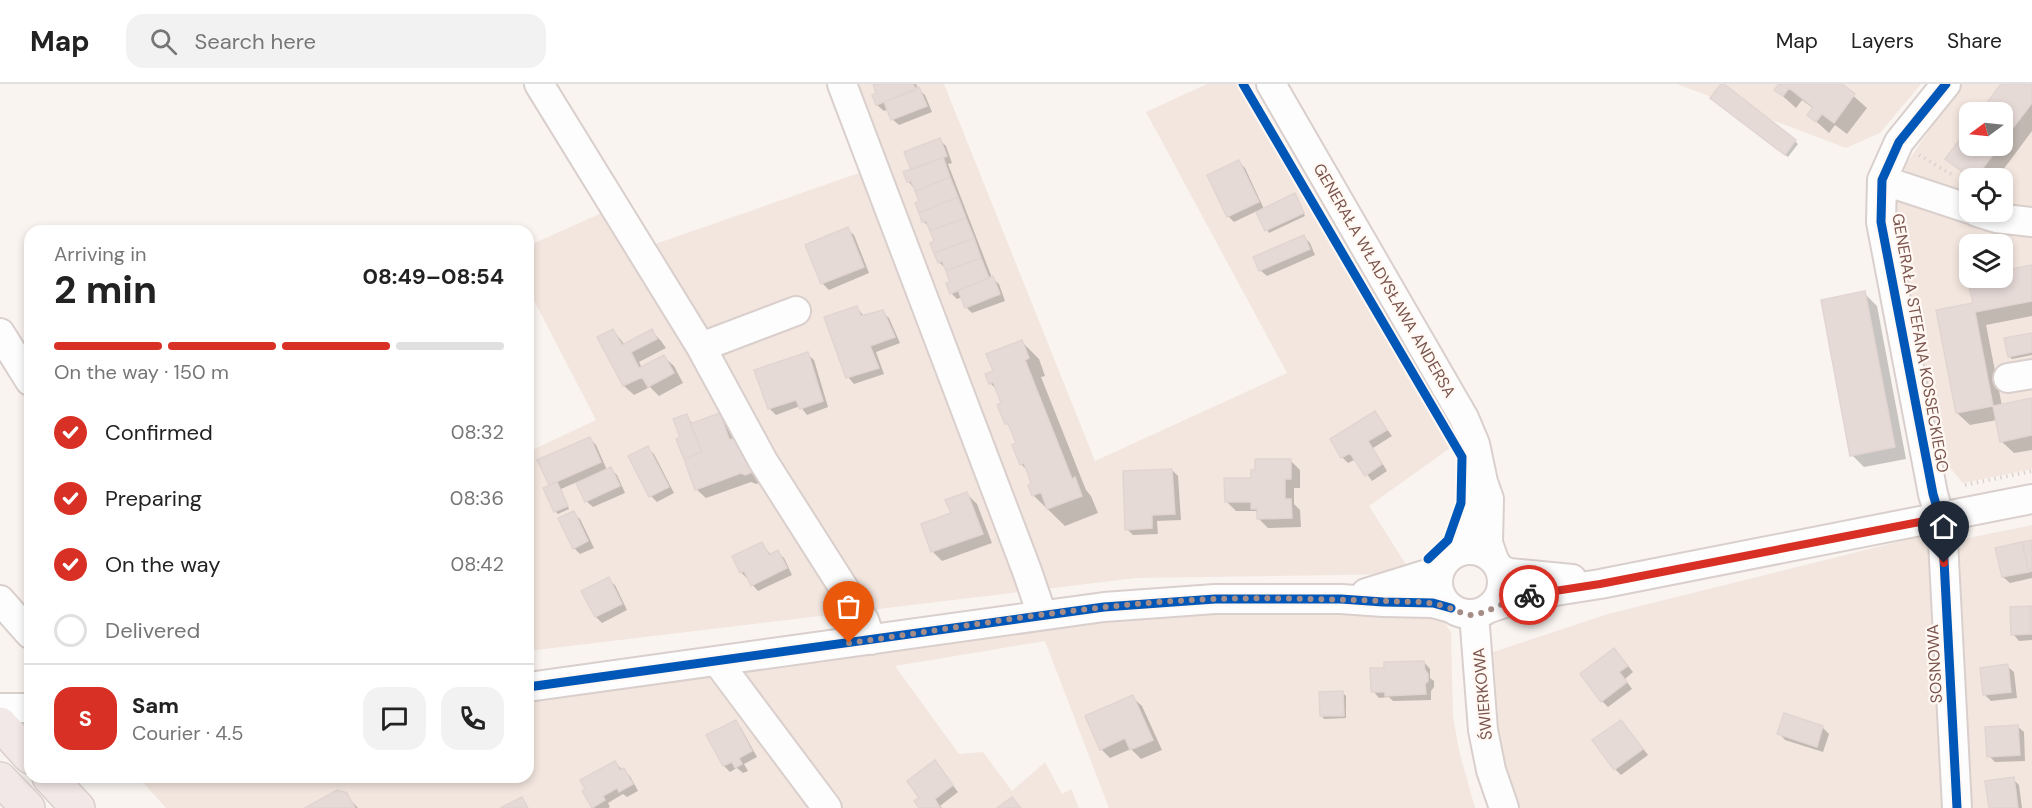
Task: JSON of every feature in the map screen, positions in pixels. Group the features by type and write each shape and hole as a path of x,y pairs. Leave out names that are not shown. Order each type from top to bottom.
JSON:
{"highway":[{"path":"0,724 24,750"}],"street":[{"path":"539,84 701,347 763,461 864,620 871,640"},
{"path":"842,84 1042,615"},
{"name":"GENERAŁA WŁADYSŁAWA ANDERSA","path":"1271,84 1464,418 1475,444 1489,499 1488,543 1497,565"},
{"name":"GENERAŁA STEFANA KOSSECKIEGO","path":"1940,518 1933,494 1881,222 1882,180 1899,142 1946,84"},
{"path":"1882,180 1959,205"},
{"path":"2013,220 2032,222"},
{"path":"701,347 796,311"},
{"path":"0,333 24,371"},
{"path":"1483,482 1474,496 1465,538 1438,580 1443,600 1472,610 1498,600 1503,579 1497,565"},
{"path":"534,686 1104,607 1215,599 1341,599 1433,603 1472,610 1524,596 1600,584 2032,499"},
{"name":"SOSNOWA","path":"1940,518 1957,808"},
{"path":"1341,599 1378,590 1475,550 1509,573 1559,576 1600,584"},
{"path":"0,600 24,627"},
{"name":"ŚWIERKOWA","path":"1472,610 1483,730 1491,770 1504,808"},
{"path":"717,661 827,808"},
{"path":"0,708 24,708"}],"path":[{"path":"1915,152 1959,180"}],"shaded area":[{"path":"829,84 944,84 1095,461 1287,373 1146,112 1207,84 1241,84 1450,448 1369,506 1412,574 1136,578 534,650 534,449 596,420 534,301 534,243 606,211 638,250 862,172"},
{"path":"1677,84 1921,84 1880,133 1846,148"},
{"path":"1960,84 2032,84 2032,469 1963,483 1938,454 1893,216 1903,169"},
{"path":"2032,525 2032,808 1972,808 1959,540"},
{"path":"1933,533 1947,808 1520,808 1504,761 1499,732 1493,652 1608,614"},
{"path":"1243,612 1438,614 1451,632 1453,716 1459,750 1475,808 1109,808 1045,641 895,666 959,754 983,752 1012,791 1045,762 1062,794 1071,789 1079,808 166,808 143,783 534,783 534,701 1048,629 1146,618"}],"building":[{"path":"873,84 913,84 916,90 876,105 872,95 876,93"},
{"path":"1721,84 1796,140 1785,155 1710,98"},
{"path":"1779,84 1842,84 1855,94 1834,123 1822,114 1816,122 1807,115 1813,107 1789,88 1783,96 1774,90"},
{"path":"2001,84 2032,84 2032,103 2013,128 2013,102 1988,102"},
{"path":"919,87 927,106 891,120 884,102"},
{"path":"940,138 947,156 911,170 904,152"},
{"path":"1959,141 1959,156 1992,156 1983,168 1959,169 1945,159"},
{"path":"943,157 950,177 915,191 911,181 907,182 903,172"},
{"path":"1239,160 1259,202 1227,217 1207,175"},
{"path":"950,177 958,197 919,213 915,203 919,201 915,191"},
{"path":"1295,193 1304,213 1265,231 1256,212"},
{"path":"958,197 966,218 930,231 926,221 922,222 919,213"},
{"path":"966,218 974,238 934,253 930,243 934,241 930,231"},
{"path":"848,227 864,267 821,284 805,245"},
{"path":"1304,235 1310,249 1259,271 1253,257"},
{"path":"974,238 981,258 946,271 942,261 938,263 934,253"},
{"path":"981,258 989,278 950,294 946,283 950,282 946,271"},
{"path":"2032,265 2032,301 1975,312 1993,406 1956,413 1936,310 1973,303 1969,288 2013,288 2013,269"},
{"path":"993,276 1000,294 965,308 958,290"},
{"path":"1865,291 1895,447 1850,456 1821,300"},
{"path":"857,306 861,316 883,310 895,337 870,346 879,368 846,378 824,317"},
{"path":"613,329 622,345 652,329 657,339 631,352 639,368 664,355 674,373 648,387 642,377 623,386 597,337"},
{"path":"2032,333 2032,352 2008,357 2004,338"},
{"path":"1022,340 1029,358 1025,360 1072,479 1075,477 1082,496 1047,509 1041,492 1032,496 1028,485 1031,483 1024,463 1020,465 1012,445 1016,443 997,405 1001,403 993,382 989,384 985,374 993,371 986,354"},
{"path":"808,352 823,401 800,409 796,400 768,409 754,370"},
{"path":"2032,398 2032,435 2000,442 1993,406"},
{"path":"1375,411 1387,430 1368,441 1382,464 1365,476 1350,453 1341,458 1330,439"},
{"path":"720,413 729,439 745,441 758,470 745,475 741,473 695,490 684,459 702,452 690,424"},
{"path":"687,414 702,452 684,459 676,439 680,437 673,419"},
{"path":"590,437 601,462 549,485 537,460"},
{"path":"648,446 669,487 649,497 628,456"},
{"path":"1255,459 1291,459 1291,479 1285,479 1285,499 1291,499 1292,518 1257,519 1257,509 1251,509 1251,502 1225,502 1224,478 1251,478 1251,470 1255,470"},
{"path":"611,467 620,486 585,502 576,483"},
{"path":"1172,469 1175,514 1152,515 1152,528 1125,530 1123,471"},
{"path":"557,482 568,506 554,512 543,488"},
{"path":"967,492 983,534 931,552 921,524 951,513 945,500"},
{"path":"574,511 588,541 573,549 558,518"},
{"path":"2032,540 2032,571 2029,572 2022,542"},
{"path":"762,542 769,555 778,550 787,568 751,586 744,571 740,573 732,556"},
{"path":"2022,542 2029,572 2002,577 1995,548"},
{"path":"609,577 622,604 595,617 581,591"},
{"path":"2030,606 2032,606 2032,634 2030,634"},
{"path":"2030,606 2030,634 2011,635 2010,607"},
{"path":"1614,648 1628,666 1619,672 1627,682 1601,702 1580,674"},
{"path":"1424,661 1428,674 1428,681 1425,684 1426,694 1385,696 1385,692 1371,692 1370,668 1384,668 1384,662"},
{"path":"2008,664 2011,692 1983,695 1980,668"},
{"path":"1343,691 1344,716 1320,716 1319,692"},
{"path":"1133,695 1153,740 1130,750 1125,738 1100,750 1085,716"},
{"path":"1784,713 1823,726 1817,747 1777,734"},
{"path":"736,720 752,751 739,758 742,764 735,768 732,762 723,766 706,735"},
{"path":"1621,720 1643,749 1614,770 1592,740"},
{"path":"2018,725 2020,755 1987,757 1985,727"},
{"path":"935,760 953,785 935,799 940,808 919,808 914,801 919,798 907,781"},
{"path":"615,761 620,770 624,768 633,784 619,792 617,788 603,796 605,800 592,808 582,791 585,789 580,780"},
{"path":"2014,777 2018,808 1989,808 1985,781"},
{"path":"337,790 347,793 355,808 305,808"},
{"path":"522,797 528,808 500,808"},
{"path":"1012,797 1021,808 997,808"}],"cycle path":[{"path":"1243,84 1462,457 1461,503 1448,540 1428,559"},
{"path":"1946,84 1899,142 1882,180 1881,222 1943,541 1957,808"},
{"path":"534,686 1104,607 1215,599 1341,599 1433,603 1451,608"}],"way so far":[{"path":"849,643 1126,605 1215,599 1341,599 1433,603 1471,615 1529,595"}],"route":[{"path":"1529,595 1600,584 1940,518 1944,563"}]}
